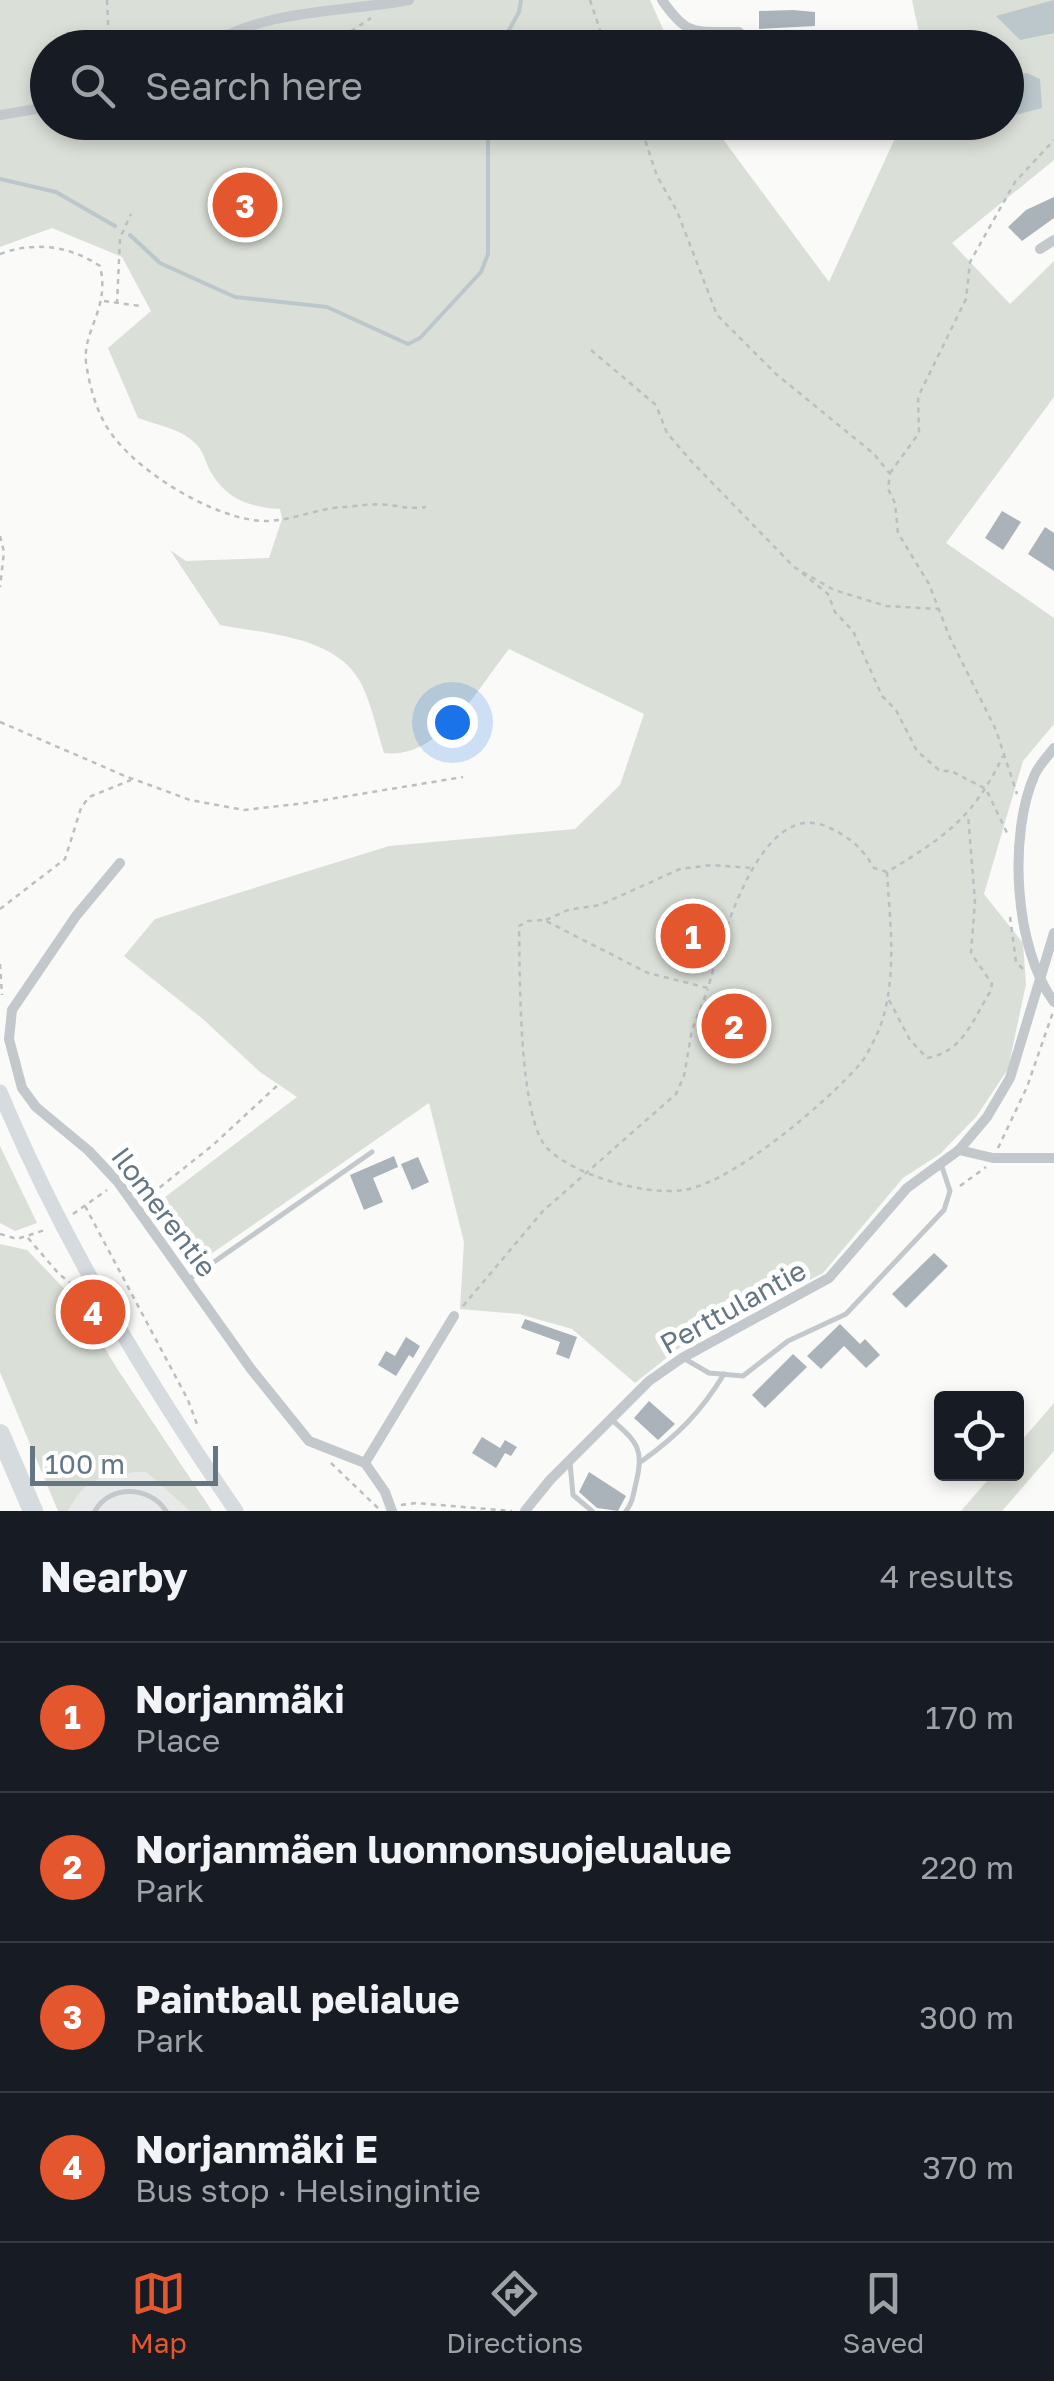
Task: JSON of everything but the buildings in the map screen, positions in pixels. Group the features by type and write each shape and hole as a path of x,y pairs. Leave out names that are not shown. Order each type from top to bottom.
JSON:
{"highway":[{"path":"0,1434 33,1511"}],"main road":[{"path":"0,1092 72,1247 236,1511"}],"street":[{"path":"235,30 299,14 409,0"},
{"path":"662,0 679,26 692,30"},
{"path":"0,115 30,110"},
{"path":"1040,250 1054,240"},
{"path":"1054,748 1037,770 1026,799 1018,846 1028,939 1040,984 1054,1002"},
{"name":"Ilomerentie","path":"120,863 35,972 12,1010 9,1039 22,1088 36,1107 90,1151 118,1182 251,1369 308,1441"},
{"name":"Perttulantie","path":"525,1511 569,1460 650,1382 682,1358 830,1278 906,1188 959,1150 987,1117 1010,1078 1054,933"},
{"path":"959,1150 993,1158 1054,1158"},
{"path":"365,1463 454,1316"},
{"path":"308,1441 365,1463 392,1510"}],"lane":[{"path":"188,1280 372,1152"},
{"path":"682,1358 710,1373 744,1376 788,1340 846,1314 944,1210 950,1192 941,1163"},
{"path":"642,1461 703,1408 724,1374"},
{"path":"610,1418 632,1437 642,1461 626,1511"},
{"path":"569,1460 573,1495 592,1511"},
{"path":"95,1511 100,1501 117,1492 138,1491 162,1504 166,1511"}],"path":[{"path":"107,0 109,30"},
{"path":"590,0 600,30"},
{"path":"354,30 395,3"},
{"path":"645,140 716,315 776,374 874,454 890,474"},
{"path":"1026,799 1018,796 996,730 981,705 912,550 898,534 888,489 890,474 919,433 918,398 966,298 970,262 1015,182 1054,140"},
{"path":"117,304 120,238 131,214"},
{"path":"0,254 47,246 82,254 100,266 103,301 84,355 92,392 112,433 162,482 200,503 254,520 279,520 340,507 426,507"},
{"path":"103,301 140,306"},
{"path":"591,350 656,406 667,433 692,462 794,566 828,594 835,612 853,631 882,696 896,710 917,751 940,771 986,789 1010,838"},
{"path":"0,536 4,552 0,587"},
{"path":"794,566 834,590 886,606 938,610"},
{"path":"0,722 190,800 244,810 463,778"},
{"path":"454,1316 544,1211 676,1094 684,1076 692,1030 735,900 752,868 771,844 794,826 816,821 860,846 874,868 887,872 968,815 1003,756"},
{"path":"0,909 65,859 88,796 132,779"},
{"path":"888,998 910,1040 928,1058 947,1054 960,1042 990,992 992,984 971,952 975,901 968,815"},
{"path":"752,868 712,864 680,869 600,905 568,910 519,926 521,1042 535,1118 547,1148 606,1182 651,1190 685,1190 730,1172 796,1123 863,1061 878,1030 888,998 892,961 887,872"},
{"path":"544,920 648,973 708,988"},
{"path":"0,964 2,995"},
{"path":"950,1192 980,1174 993,1158 1027,1088 1054,1010"},
{"path":"131,1199 154,1192 213,1145 279,1084"},
{"path":"72,1214 118,1182"},
{"path":"85,1206 188,1400 204,1438"},
{"path":"0,1234 28,1238 45,1230"},
{"path":"28,1238 88,1302"},
{"path":"308,1441 373,1507 392,1510 416,1503 514,1511"}],"shaded area":[{"path":"0,0 650,0 663,30 30,30 30,140 724,140 829,282 894,140 1024,140 1024,30 918,30 912,0 1054,0 1054,160 952,243 1010,304 1054,261 1054,397 946,543 1054,618 1054,724 1023,761 984,894 1023,943 1026,984 1008,1069 976,1117 940,1154 903,1178 823,1273 684,1344 635,1383 572,1329 519,1314 460,1309 464,1242 429,1103 198,1263 152,1207 297,1097 260,1072 204,1020 124,956 155,919 389,846 575,829 620,785 644,714 509,649 471,701 440,733 404,752 384,753 372,710 351,669 336,656 300,640 220,625 170,550 186,561 269,558 282,519 280,509 250,504 218,483 191,440 138,418 108,348 151,311 122,257 52,228 0,247"},
{"path":"1054,0 1054,33 1024,39 1024,30 1010,30 996,16"},
{"path":"1024,73 1040,79 1042,108 1024,113"},
{"path":"0,1146 37,1223 15,1231 0,1223"},
{"path":"0,1244 27,1250 76,1301 212,1511 190,1511 146,1472 100,1478 83,1490 68,1511 58,1511 0,1372"},
{"path":"1054,1403 1054,1451 1002,1511 961,1511 987,1481 1024,1481 1024,1438"},
{"path":"146,1472 190,1511 68,1511 79,1489 106,1474"}],"waterway":[{"path":"509,30 521,0"},
{"path":"130,235 160,263 235,297 327,307 408,344 420,338 481,272 488,254 488,140"},
{"path":"0,179 56,192 115,226"}],"place":[{"name":"Paintball pelialue","path":"245,205"},
{"name":"Norjanmäki","path":"693,936"},
{"name":"Norjanmäen luonnonsuojelualue","path":"734,1026"},
{"name":"Norjanmäki E","path":"93,1312"}]}
